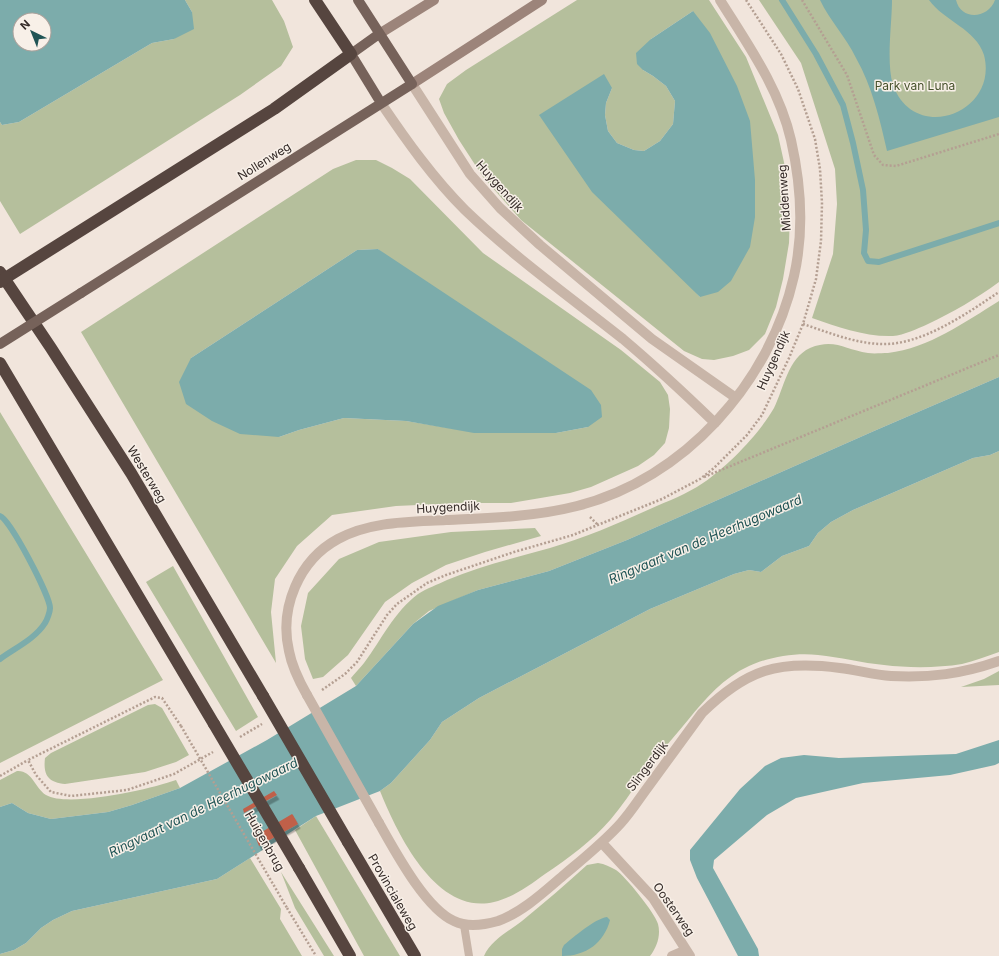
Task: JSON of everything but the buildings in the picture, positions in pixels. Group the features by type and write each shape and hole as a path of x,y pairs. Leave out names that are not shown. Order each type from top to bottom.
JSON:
{"highway":[{"path":"0,282 274,108 351,54 315,0"},
{"name":"Westerweg","path":"0,272 131,473 264,696 348,842"},
{"name":"Huigenbrug","path":"0,363 350,956"},
{"name":"Provincialeweg","path":"348,842 414,956"}],"main road":[{"path":"358,0 412,84"},
{"path":"381,103 351,54 434,0"},
{"name":"Nollenweg","path":"0,344 412,84 542,0"}],"street":[{"name":"Middenweg","path":"720,0 762,66 775,91 783,112 791,139 800,214 799,250 788,301 770,344 757,368 736,398"},
{"name":"Huygendijk","path":"379,823 307,695 293,666 289,652 287,640 288,606 292,592 310,562 335,540 349,533 363,529 396,522 521,516 550,512 579,506 635,485 668,465 681,454 715,423 736,398 652,339 540,245 500,208 470,174 412,84"},
{"path":"381,103 422,160 465,210 526,262 666,376 715,423"},
{"name":"Slingerdijk","path":"379,823 400,860 428,899 445,916 455,922 473,926 492,922 507,917 519,910 556,882 602,843 621,823 702,713 716,700 747,678 766,670 782,666 796,665 841,668 890,676 926,676 975,670 999,661"},
{"name":"Oosterweg","path":"602,843 653,898 688,953"},
{"path":"672,956 688,953"}],"lane":[{"path":"464,924 469,956"}],"path":[{"path":"802,0 847,75 874,155 883,165 896,166 999,134"},
{"name":"Huygendijk","path":"598,525 662,499 700,479 728,456 747,435 762,415 789,358 803,324 843,337 878,344 890,344 917,338 948,325 999,292"},
{"path":"700,479 999,355"},
{"name":"Huigenbrug","path":"182,726 316,956"},
{"path":"0,776 28,760"}],"green space":[{"path":"185,0 272,0 284,21 293,47 281,66 240,95 20,234 0,201 0,122 2,125 19,122 152,43 174,39 192,12"},
{"path":"577,0 709,0 746,57 778,135 787,176 790,212 789,243 783,279 776,307 765,334 749,350 733,356 714,360 702,359 684,351 521,220 483,177 459,140 444,113 439,99 447,84 466,70","holes":["693,11 700,297 540,116 612,88 606,103 605,115 608,131 617,143 634,150 644,151 660,141 673,124 675,101 666,86 643,70 651,39"]},
{"name":"Park van Luna","path":"759,0 999,0 999,282 973,300 946,315 915,330 893,336 862,333 812,318 833,254 837,204 835,169 801,63"},
{"path":"356,160 376,160 410,179 483,253 621,350 660,382 668,395 670,409 669,428 665,443 654,455 638,466 591,487 570,493 511,503 462,503 396,506 332,515 297,546 275,579 271,612 276,663 81,332 333,169","holes":["378,249 588,427 556,433 474,432 406,421 344,418 279,437 191,358 357,250"]},
{"path":"999,301 999,377 627,540 549,571 478,590 429,611 413,624 356,686 351,678 371,654 395,617 410,601 428,588 472,570 550,548 588,535 690,491 713,476 752,439 768,418 778,400 788,374 796,359 810,348 819,345 833,344 860,352 870,353 888,353 903,350 918,346 946,333"},
{"path":"0,412 163,680 0,763"},
{"path":"999,451 999,652 962,664 933,667 893,666 810,654 783,656 765,660 749,666 731,676 708,696 652,763 615,814 596,835 521,891 501,900 494,902 473,903 454,896 437,884 422,868 408,848 387,808 380,791 391,783 430,740 442,722 479,698 650,609 734,574 749,570 761,572 782,556 809,546 818,533 831,522 853,510 973,458 990,455"},
{"path":"535,528 541,536 446,565 412,583 385,602 348,655 323,677 313,679 305,659 301,626 308,593 339,559 379,542 451,532"},
{"path":"173,566 258,717 236,731 146,582"},
{"path":"999,671 999,685 961,687 984,679"},
{"path":"155,704 162,708 189,755 176,762 145,772 65,784 54,781 48,777 45,769 45,758 51,753 148,705"},
{"path":"17,771 22,771 30,776 46,795 57,798 72,799 110,796 176,780 180,788 108,812 51,819 28,813 12,803 0,807 0,780"},
{"path":"316,816 400,956 364,956 295,830"},
{"path":"250,858 281,909 280,919 302,956 0,956 0,954 14,950 26,943 41,928 53,920 72,911 217,879"},
{"path":"598,863 616,870 626,879 656,919 659,928 659,937 655,949 650,956 484,956 491,945 522,921 587,865"},
{"path":"281,872 334,956 324,956 295,908"}],"water":[{"path":"0,0 185,0 192,12 194,29 174,39 152,43 19,122 2,125 0,122"},
{"path":"820,0 892,0 890,65 893,85 904,103 918,114 935,117 952,114 967,106 979,93 985,76 984,55 974,38 943,14 929,0 956,0 963,12 975,15 987,11 995,0 999,0 999,117 887,151 875,103 867,80 852,50 828,15"},
{"path":"693,11 710,33 737,86 750,121 755,180 755,217 750,247 731,281 718,292 700,297 592,192 539,115 604,74 612,88 606,103 605,115 608,131 617,143 634,150 644,151 660,141 673,124 675,101 666,86 637,64 636,53 651,39"},
{"path":"378,249 591,390 601,405 602,417 588,427 556,433 474,433 406,421 344,418 279,437 240,434 212,421 186,404 179,382 191,358 357,250"},
{"name":"Ringvaart van de Heerhugowaard","path":"999,377 999,451 990,455 973,458 853,510 831,522 818,533 809,546 782,556 761,572 749,570 734,574 650,609 479,698 442,722 430,740 391,783 380,791 316,816 217,879 72,911 53,920 41,928 26,943 14,950 0,954 0,807 12,803 28,813 51,819 108,812 180,788 267,740 356,686 413,624 438,606 478,590 549,571 627,540"},
{"path":"999,740 999,763 995,765 950,775 863,783 796,798 767,815 714,860 713,868 758,949 759,956 738,956 697,878 690,860 690,850 740,789 765,766 781,758 804,755 839,758 956,754"},
{"path":"607,917 610,920 607,928 599,941 593,947 579,954 562,956 562,949 564,945 596,921"}],"waterway":[{"path":"782,0 816,54 843,105 863,190 866,230 864,253 868,261 879,262 999,223"},
{"path":"0,516 12,530 29,559 44,589 50,608 46,622 41,629 24,643 0,659"}]}
